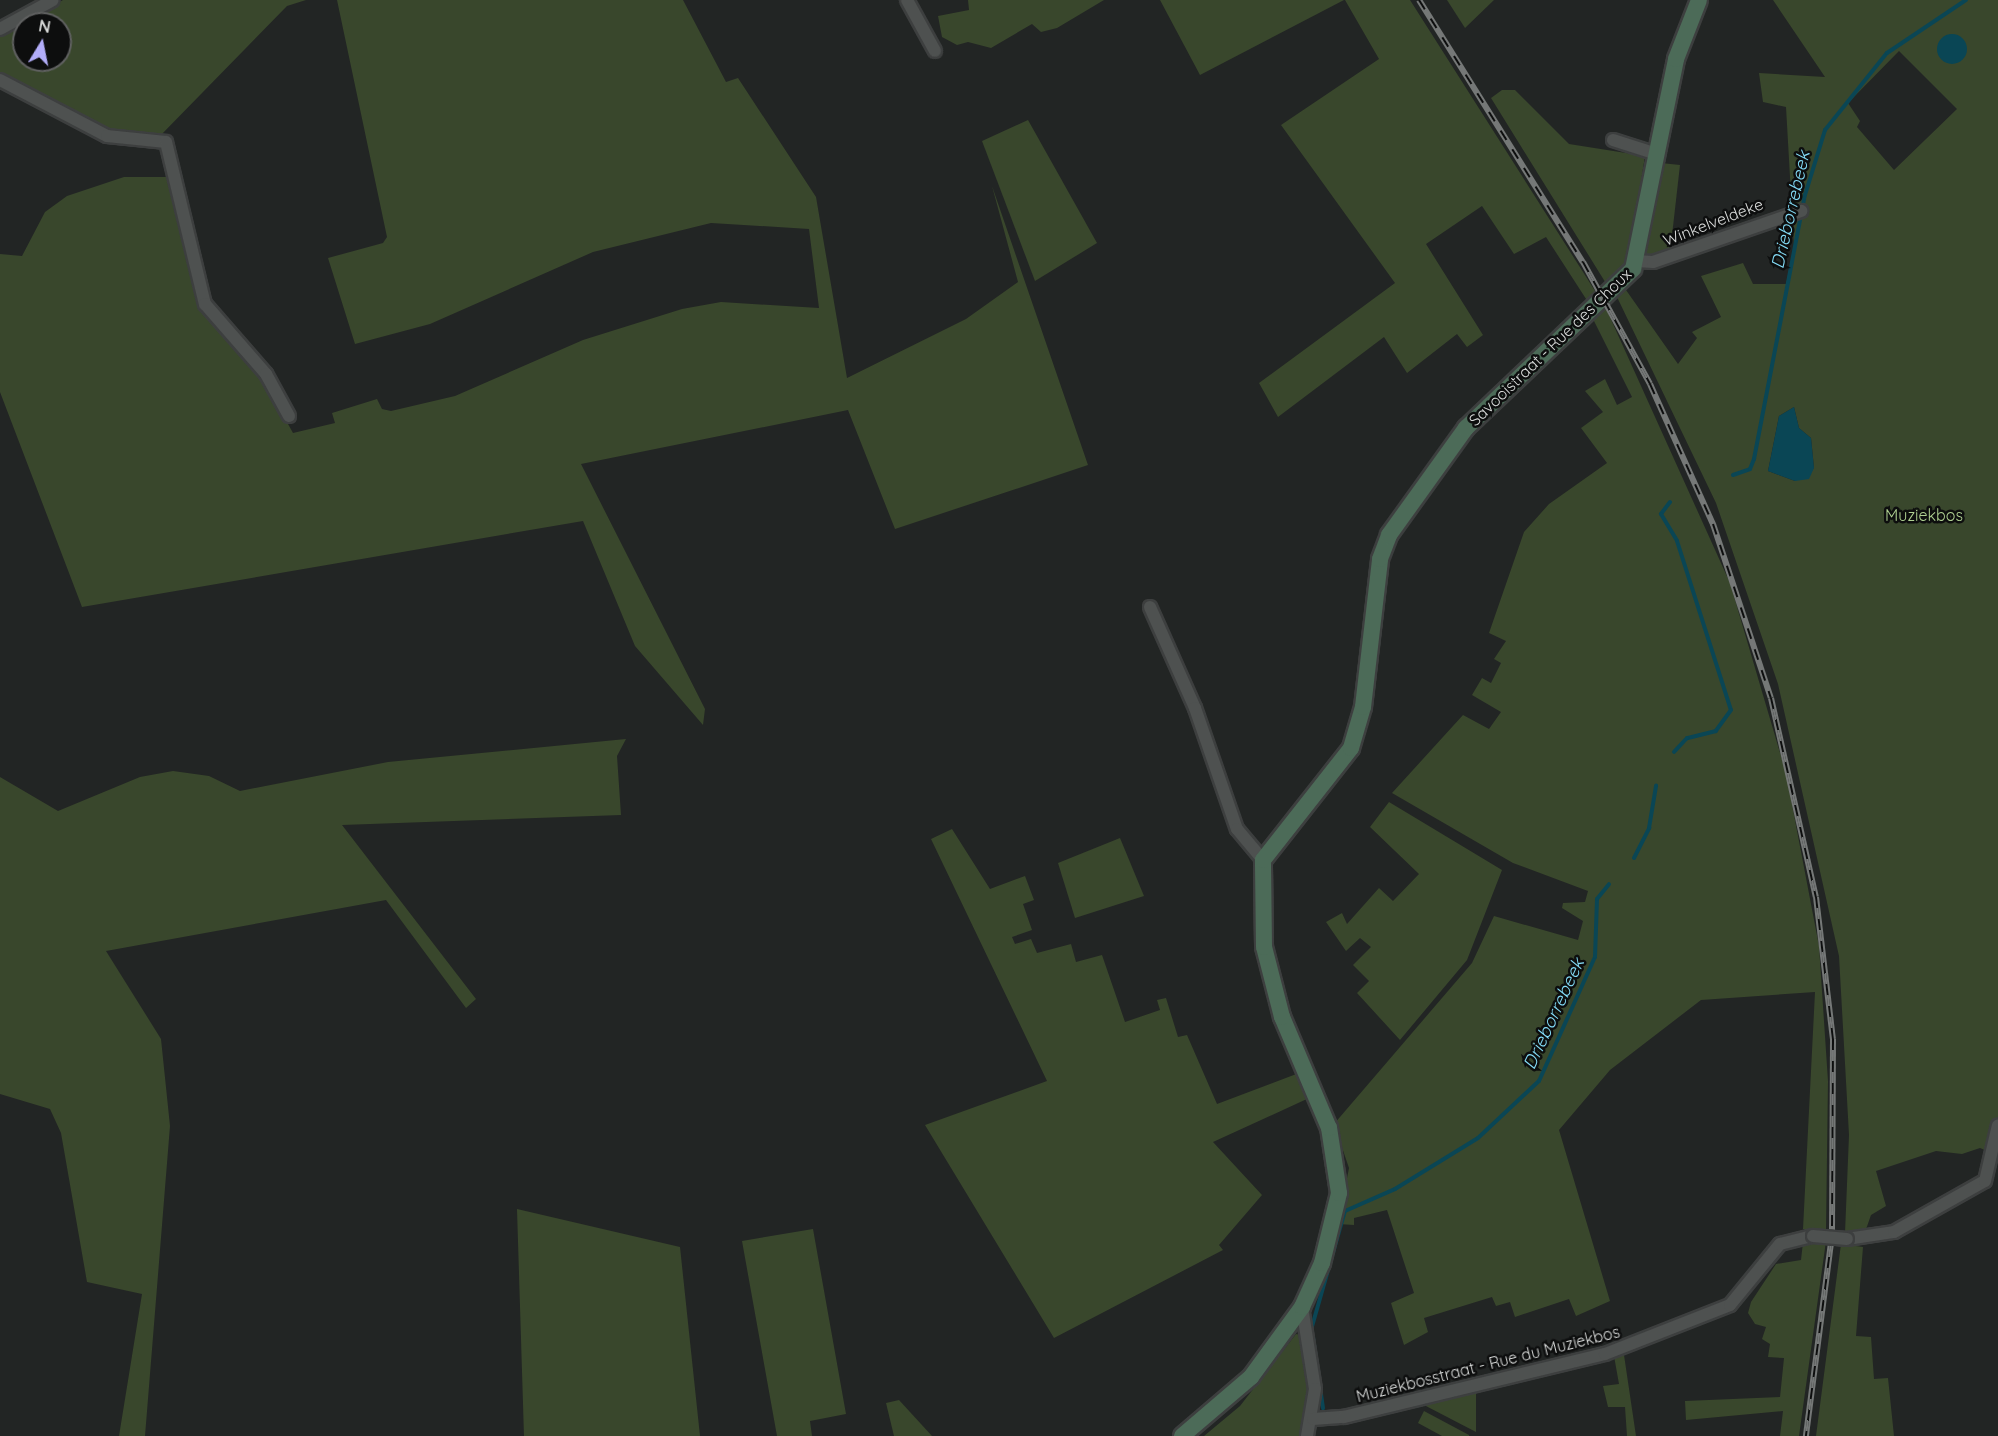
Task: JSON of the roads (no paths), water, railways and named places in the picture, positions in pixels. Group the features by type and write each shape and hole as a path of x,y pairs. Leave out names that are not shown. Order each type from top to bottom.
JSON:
{"main road":[{"name":"Savooistraat - Rue des Choux","path":"1263,860 1351,748 1363,707 1380,559 1389,535 1466,428 1629,275 1636,261 1676,58 1699,0"},
{"path":"1182,1436 1251,1377 1302,1307 1330,1238 1340,1179 1329,1128 1273,986 1260,909 1263,860"}],"street":[{"path":"0,29 53,0"},
{"path":"907,0 935,51"},
{"path":"0,80 98,133 166,142 205,304 266,374 289,416"},
{"path":"1613,140 1657,154"},
{"name":"Winkelveldeke","path":"1636,261 1653,262 1800,211"},
{"path":"1150,607 1195,708 1237,829 1263,860"},
{"name":"Muziekbosstraat - Rue du Muziekbos","path":"1313,1419 1344,1417 1605,1354 1730,1305 1780,1244 1813,1236 1869,1240 1903,1228 1985,1181 1998,1125"},
{"path":"1302,1307 1315,1389 1313,1419 1307,1436"}],"water":[{"path":"1952,34 1963,38 1967,49 1963,60 1952,64 1941,60 1937,49 1941,38"},
{"path":"1794,407 1799,428 1811,438 1814,468 1809,479 1795,481 1768,471 1779,416"}],"waterway":[{"name":"Drieborrebeek","path":"1733,475 1750,469 1754,459 1805,195 1825,130 1887,53 1966,0"},
{"name":"Drieborrebeek","path":"1670,502 1661,514 1677,541 1731,710 1716,731 1687,738 1674,752"},
{"name":"Drieborrebeek","path":"1634,858 1649,828 1656,786"},
{"name":"Drieborrebeek","path":"1311,1330 1345,1211 1395,1189 1478,1138 1539,1081 1595,957 1597,899 1609,884"},
{"name":"Drieborrebeek","path":"1313,1337 1323,1408"}],"railway":[{"path":"1419,0 1583,262 1650,384 1713,524 1771,698 1816,897 1833,1039 1832,1235 1806,1436"}],"park label":[{"name":"Muziekbos","path":"1924,515"}]}
